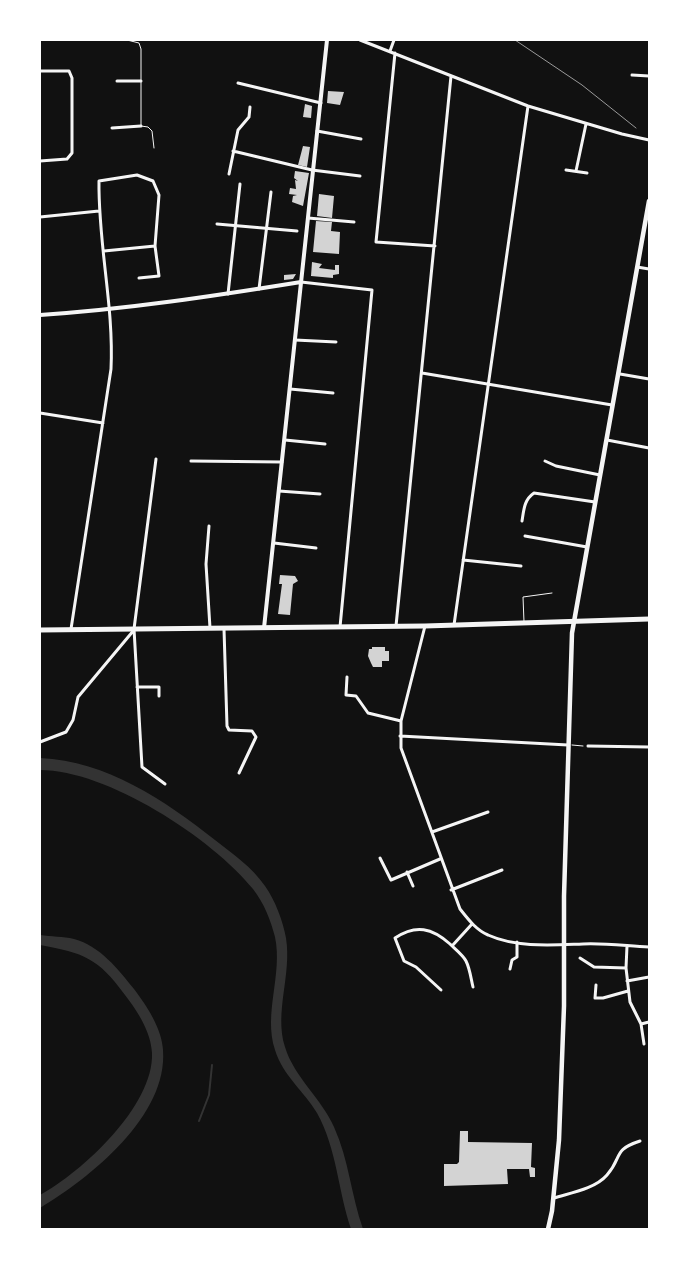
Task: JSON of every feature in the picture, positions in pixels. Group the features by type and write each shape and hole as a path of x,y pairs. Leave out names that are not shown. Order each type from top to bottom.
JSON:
{"main road":[{"path":"548,1229 554,1198 559,1140 564,1006 572,638 594,502 612,405 620,374 636,267 649,201"},
{"path":"40,630 454,626 649,619"}],"street":[{"path":"264,628 327,40"},
{"path":"360,40 528,106 586,124 649,140"},
{"path":"390,51 394,40"},
{"path":"395,53 376,242 435,246"},
{"path":"40,71 69,71 72,78 72,153 67,159 40,161"},
{"path":"632,75 649,76"},
{"path":"396,627 451,76"},
{"path":"117,81 141,81"},
{"path":"238,83 321,103"},
{"path":"454,626 490,384 528,106"},
{"path":"229,174 238,130 249,117 250,107"},
{"path":"576,172 586,124"},
{"path":"112,128 141,126"},
{"path":"317,131 361,139"},
{"path":"233,151 312,170 360,176"},
{"path":"566,170 587,173"},
{"path":"71,630 111,369 112,341 99,210 99,181 138,175 153,181 159,195 155,246 159,276 139,278"},
{"path":"228,294 240,184"},
{"path":"259,289 271,192"},
{"path":"40,217 99,210"},
{"path":"308,218 354,222"},
{"path":"217,224 235,224 297,231"},
{"path":"104,251 155,246"},
{"path":"636,267 649,269"},
{"path":"40,315 110,310 301,282 372,290 340,627"},
{"path":"295,340 336,342"},
{"path":"422,373 612,405"},
{"path":"620,374 649,379"},
{"path":"290,389 333,393"},
{"path":"40,413 103,423"},
{"path":"284,440 325,444"},
{"path":"606,440 649,448"},
{"path":"156,459 134,629 142,767 165,784"},
{"path":"191,461 282,462"},
{"path":"545,461 556,466 600,475"},
{"path":"279,491 320,494"},
{"path":"522,521 524,504 528,497 534,493 594,502"},
{"path":"210,526 206,564 210,629"},
{"path":"525,536 587,547"},
{"path":"274,544 316,548"},
{"path":"463,560 521,566"},
{"path":"425,626 402,721 401,748 451,890 460,909 472,924 487,935 517,942 564,946 583,944 649,946"},
{"path":"40,742 66,732 73,720 78,696 134,629"},
{"path":"224,629 227,726 229,730 252,731 256,737 239,773"},
{"path":"347,677 346,695 356,696 368,713 402,721"},
{"path":"137,687 159,687 159,696"},
{"path":"400,736 569,745"},
{"path":"588,746 649,746"},
{"path":"432,832 488,812"},
{"path":"380,858 392,880 440,859"},
{"path":"451,890 502,870"},
{"path":"407,872 413,886"},
{"path":"452,946 472,924"},
{"path":"441,990 416,967 404,961 395,938 406,931 431,930 452,946 466,960 473,987"},
{"path":"510,969 512,960 517,957 517,942"},
{"path":"627,946 628,991 630,1002 641,1024 644,1044"},
{"path":"580,958 594,967 626,968"},
{"path":"627,981 649,976"},
{"path":"596,985 595,998 603,998 628,991"},
{"path":"641,1024 649,1022"},
{"path":"554,1198 580,1190 606,1177 616,1162 620,1151 626,1146 640,1141"}],"lane":[{"path":"127,40 139,43 141,49 141,126 148,127 152,131 154,148"},
{"path":"524,624 523,598 526,595 552,593"}],"path":[{"path":"569,745 588,746"}],"shaded area":[{"path":"40,758 88,766 133,785 155,797 196,825 235,856 265,886 278,911 286,938 287,966 281,1020 285,1047 301,1078 323,1107 334,1127 343,1152 363,1229 351,1229 324,1127 312,1105 288,1076 275,1050 271,1022 277,951 271,925 257,894 235,869 212,849 156,810 96,781 67,773 40,770"},
{"path":"40,935 70,938 83,942 108,959 122,974 149,1010 160,1034 163,1050 161,1075 153,1098 139,1121 102,1162 81,1180 40,1208 40,1195 76,1171 129,1115 141,1094 149,1073 152,1053 149,1037 139,1015 107,973 89,959 68,951 40,945"}],"building":[{"path":"328,91 344,92 340,105 327,103"},
{"path":"305,104 312,106 311,118 303,117"},
{"path":"303,146 310,147 307,167 298,165"},
{"path":"295,171 309,173 303,206 292,202 293,196 297,195 289,194 290,188 296,189 295,180 298,181 294,178"},
{"path":"319,194 334,196 332,218 317,216"},
{"path":"316,221 332,222 331,231 340,232 339,254 313,252"},
{"path":"312,262 322,264 319,268 335,270 335,265 339,265 339,274 333,275 333,278 311,276"},
{"path":"296,274 293,279 284,280 284,275"},
{"path":"280,575 295,576 298,581 293,584 290,615 278,614 282,584 279,584"},
{"path":"372,647 385,647 385,651 389,651 389,661 382,661 382,667 373,667 368,656 369,649 372,649"},
{"path":"460,1131 468,1131 468,1142 532,1143 531,1167 535,1168 535,1177 530,1177 529,1169 507,1169 508,1184 444,1186 444,1164 457,1164 459,1162"}],"waterway":[{"path":"199,1121 209,1095 212,1065"}],"tram line":[{"path":"515,40 582,85 636,128"}]}
